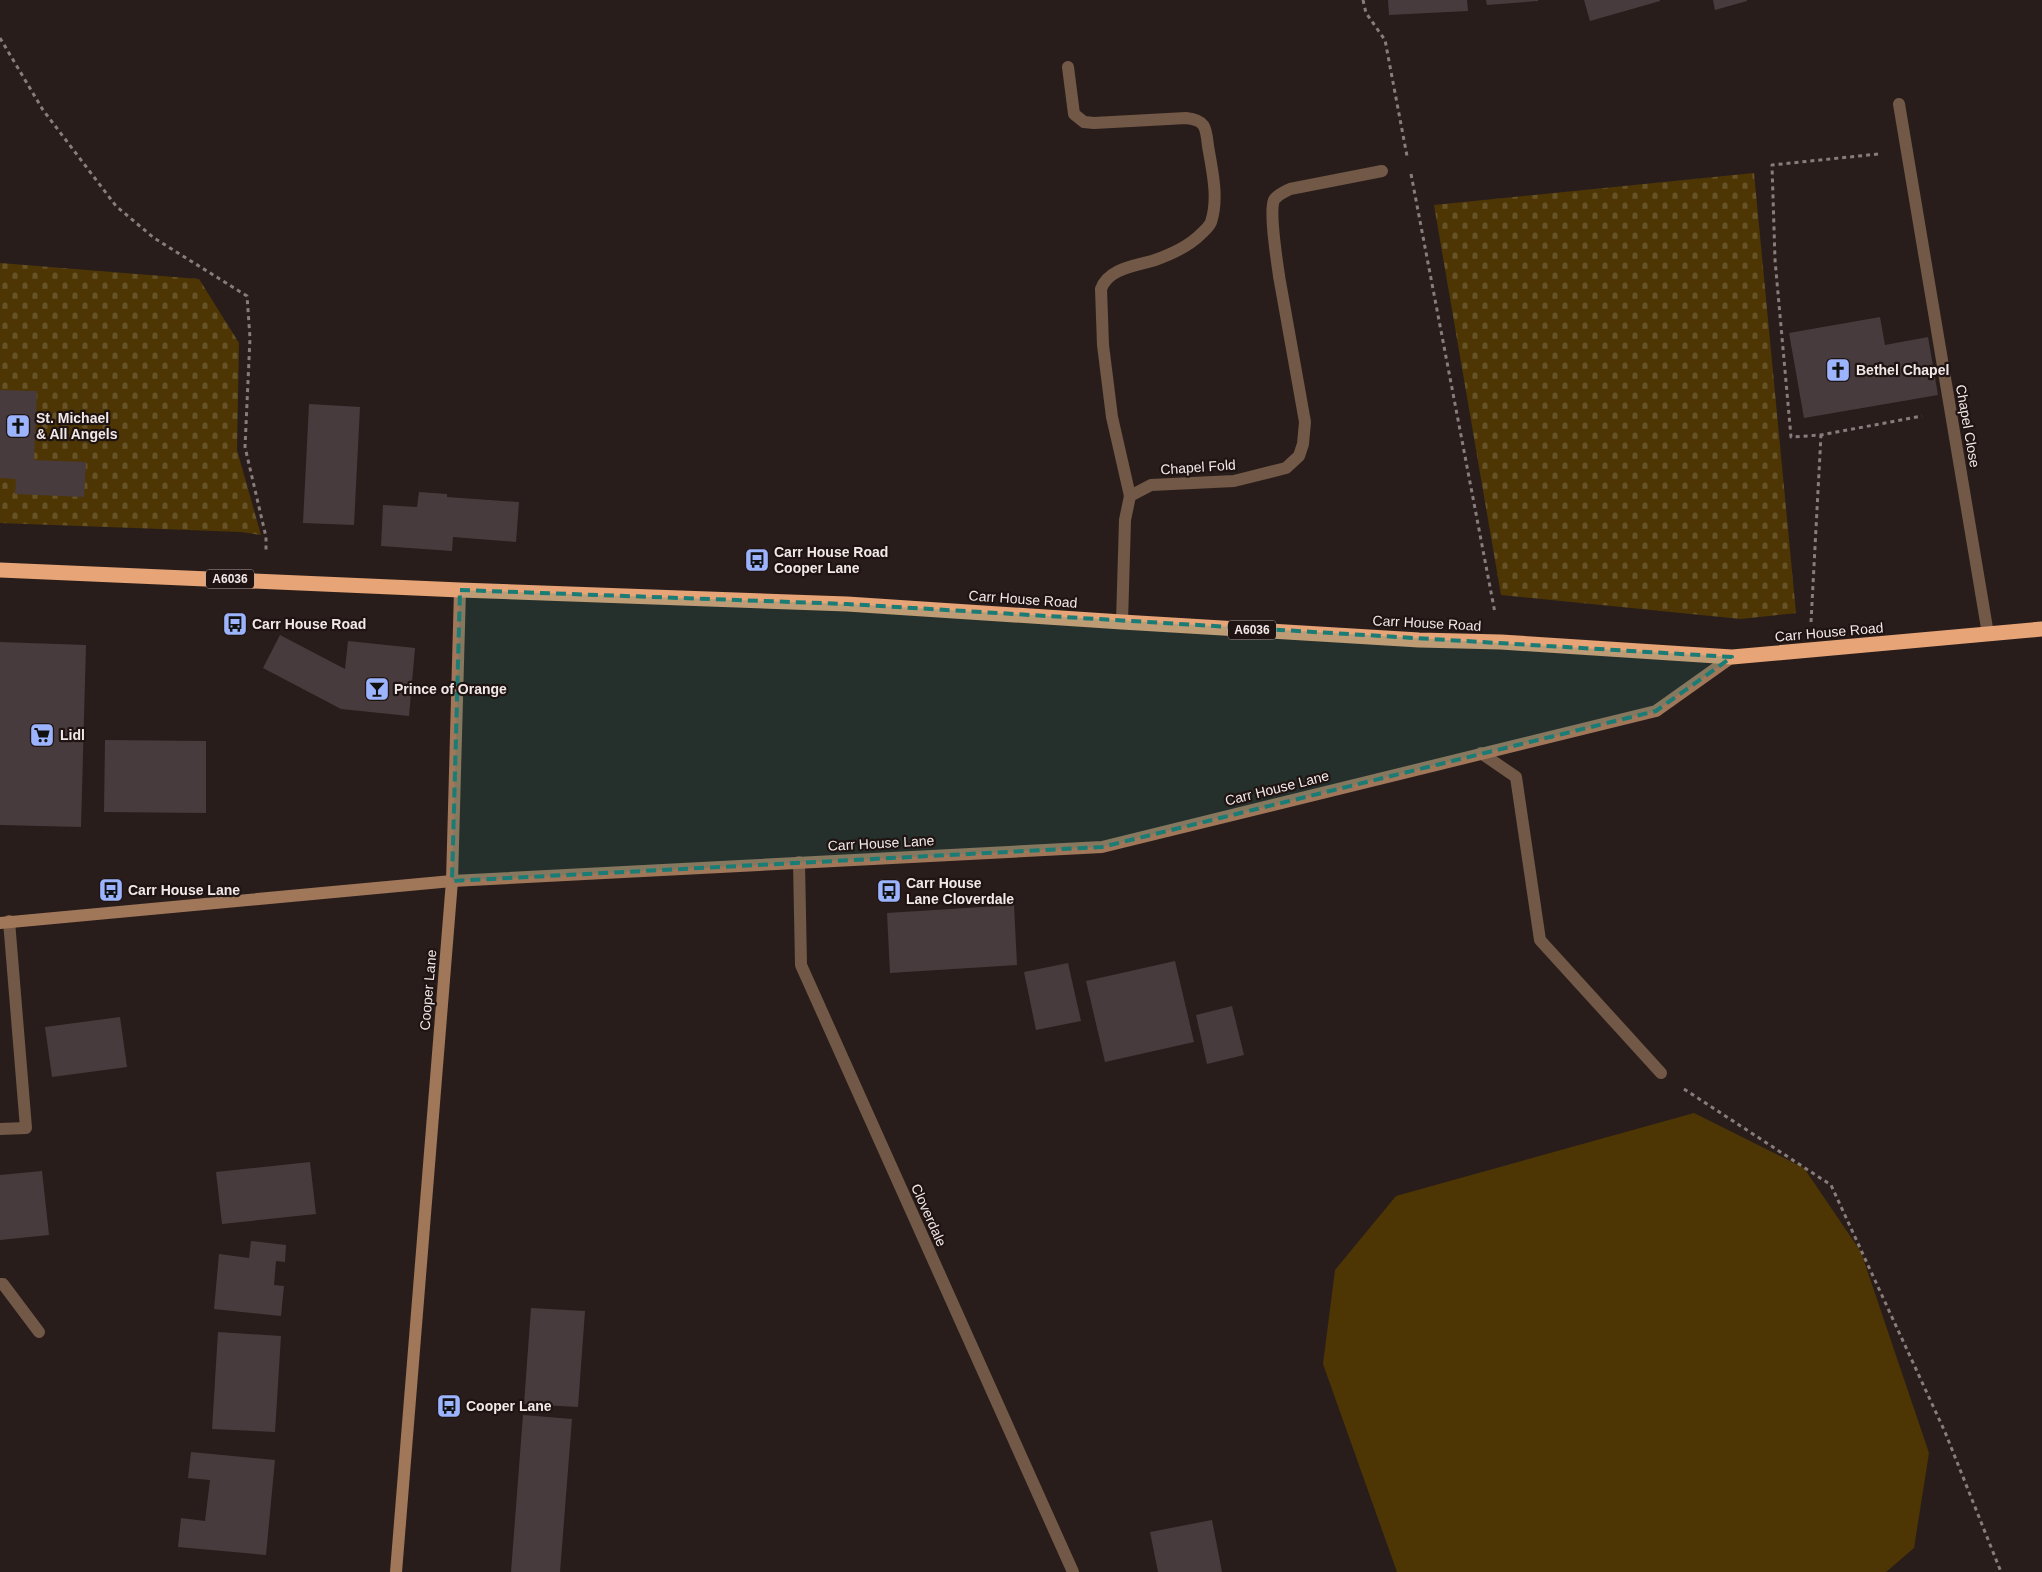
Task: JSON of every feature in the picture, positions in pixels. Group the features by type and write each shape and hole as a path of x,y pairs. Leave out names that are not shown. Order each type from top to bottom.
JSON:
{"highway":[{"name":"Carr House Road","path":"0,570 460,590 846,604 1419,640 1501,642 1732,657 2042,630"}],"street":[{"path":"1068,66 1074,114 1084,122 1197,119 1206,128 1214,184 1213,212 1210,224 1197,238 1191,243 1156,259 1120,270 1103,281 1100,289 1103,345 1112,417 1130,496 1125,520 1122,622"},
{"name":"Chapel Close","path":"1899,104 1988,634"},
{"name":"Chapel Fold","path":"1130,496 1151,485 1234,481 1286,468 1299,456 1303,444 1305,422 1279,276 1272,215 1273,202 1278,195 1290,189 1382,171"},
{"name":"Cooper Lane","path":"396,1572 452,880 460,590"},
{"name":"Carr House Lane","path":"5,922 452,880 1102,847 1656,710 1732,657"},
{"path":"1481,753 1516,777 1540,940 1661,1074"},
{"name":"Cloverdale","path":"799,862 801,965 1073,1572"},
{"path":"0,1129 26,1128 5,922"},
{"path":"0,1284 4,1284 39,1332"}],"path":[{"path":"1363,0 1366,13 1385,40 1407,156"},
{"path":"0,38 43,110 116,206 154,238 247,296 250,338 245,447 266,536 266,581"},
{"path":"1906,151 1772,165 1775,260 1791,437 1821,435 1950,411"},
{"path":"1409,166 1501,642"},
{"path":"1810,650 1821,435"},
{"path":"1661,1074 1831,1185 1945,1432 2001,1572"}],"highlighted area":[{"path":"460,590 847,604 1732,657 1656,711 1102,847 452,881"}],"green space":[{"path":"1754,173 1796,613 1741,619 1501,595 1434,205"},
{"path":"0,263 199,279 239,343 237,450 261,535 241,532 0,523"},
{"path":"1694,1113 1804,1168 1861,1252 1929,1453 1914,1548 1886,1572 1397,1572 1323,1364 1335,1270 1396,1196"}],"building":[{"path":"1388,0 1467,0 1468,11 1389,15"},
{"path":"1486,0 1538,0 1538,1 1487,5"},
{"path":"1584,0 1660,0 1660,1 1590,21"},
{"path":"1713,0 1747,0 1747,1 1715,10"},
{"path":"1880,317 1885,345 1928,337 1938,395 1804,418 1789,333"},
{"name":"St. Michael & All Angels","path":"0,390 37,391 34,460 86,462 84,497 15,494 16,479 0,478"},
{"path":"309,404 360,407 354,525 303,523"},
{"path":"419,492 447,494 447,497 519,502 516,542 453,537 452,551 381,546 383,505 417,507"},
{"name":"Prince of Orange","path":"280,635 345,669 348,641 415,648 409,716 341,709 263,668"},
{"name":"Lidl","path":"0,642 86,645 81,827 0,825"},
{"path":"105,740 206,741 206,813 104,812"},
{"path":"1014,905 1017,965 890,973 887,913"},
{"path":"1175,961 1194,1042 1105,1062 1086,981"},
{"path":"1068,963 1081,1021 1036,1030 1024,972"},
{"path":"1232,1006 1244,1055 1207,1064 1196,1015"},
{"path":"120,1017 127,1067 52,1077 45,1027"},
{"path":"310,1162 316,1214 222,1224 216,1172"},
{"path":"42,1171 49,1235 0,1240 0,1175"},
{"path":"251,1241 286,1245 285,1262 276,1261 274,1285 284,1286 281,1316 214,1309 219,1254 249,1258"},
{"path":"531,1308 585,1311 578,1407 524,1404"},
{"path":"218,1332 281,1336 275,1432 212,1429"},
{"path":"523,1415 572,1419 560,1572 511,1572"},
{"path":"191,1452 275,1460 266,1555 178,1547 181,1518 205,1521 210,1480 188,1478"},
{"path":"1212,1520 1222,1572 1158,1572 1150,1532"}],"place":[{"name":"Bethel Chapel","path":"1838,370"},
{"name":"St. Michael & All Angels","path":"18,426"},
{"name":"Carr House Road Cooper Lane","path":"757,560"},
{"name":"Carr House Road","path":"235,624"},
{"name":"Prince of Orange","path":"377,689"},
{"name":"Lidl","path":"42,735"},
{"name":"Carr House Lane","path":"111,890"},
{"name":"Carr House Lane Cloverdale","path":"889,891"},
{"name":"Cooper Lane","path":"449,1406"}]}
